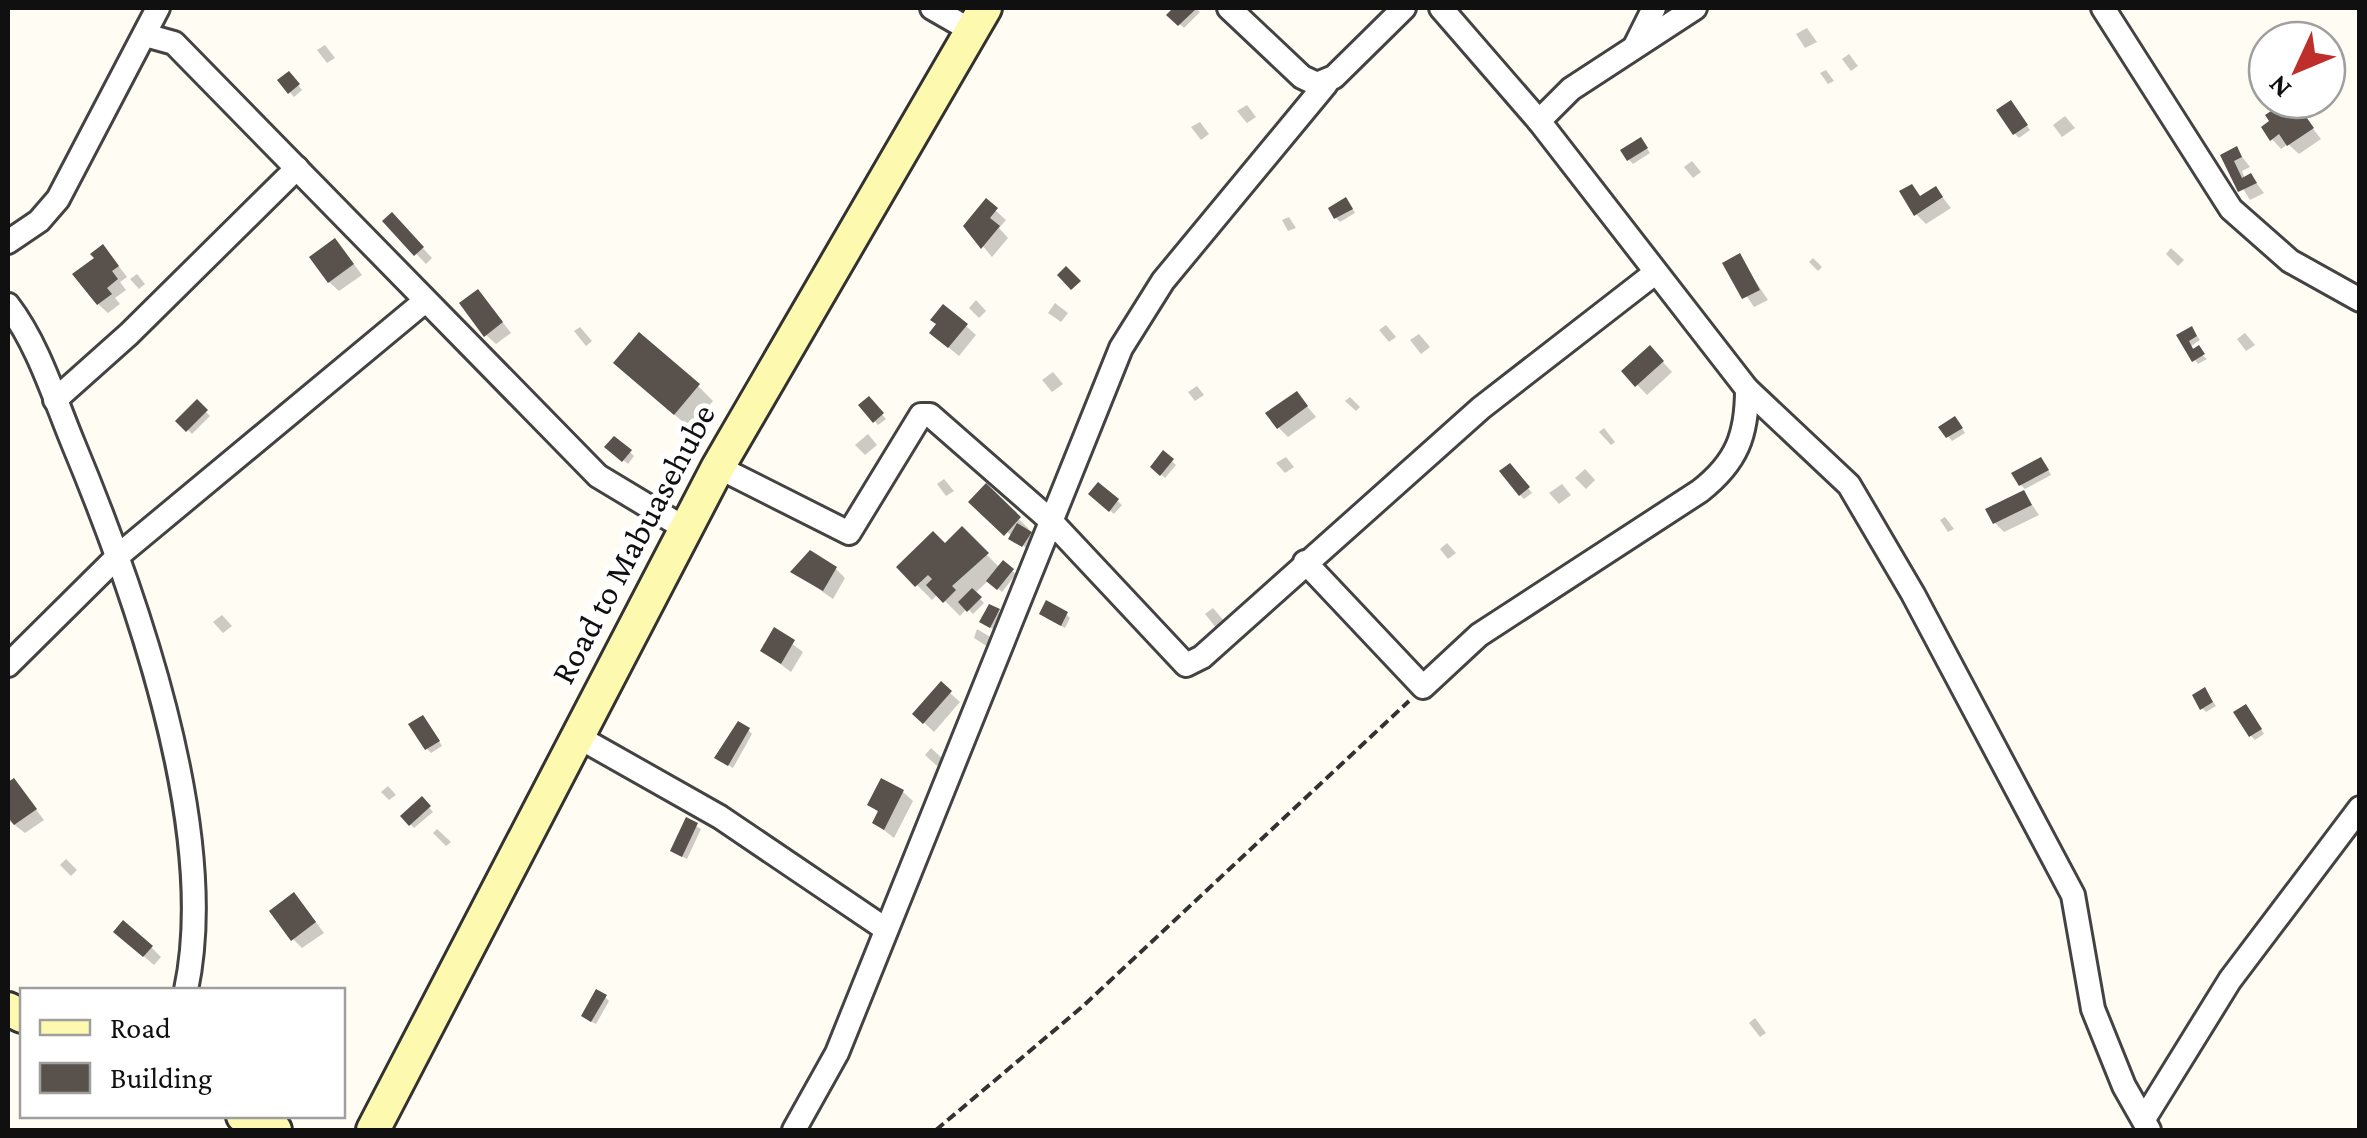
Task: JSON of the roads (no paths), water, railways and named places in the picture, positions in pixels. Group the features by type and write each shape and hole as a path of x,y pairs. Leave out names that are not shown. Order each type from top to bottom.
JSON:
{"main road":[{"name":"Road to Mabuasehube","path":"373,1130 574,735 718,467 978,19"},
{"path":"248,1118 276,1130"}],"street":[{"path":"8,242 39,221 58,199 158,8"},
{"path":"932,8 978,19"},
{"path":"794,1130 837,1053 884,928 917,858 1121,348 1152,298 1326,84 1404,8"},
{"path":"1440,8 1539,121 1748,389 1842,478 1913,594 2070,887 2092,1009 2124,1086 2147,1125 2230,980 2360,808"},
{"path":"1636,44 1654,8"},
{"path":"1539,121 1571,89 1695,8"},
{"path":"2103,8 2231,210 2290,262 2360,300"},
{"path":"1234,9 1302,77 1326,84"},
{"path":"146,34 174,43 598,476 686,529"},
{"path":"56,400 296,168"},
{"path":"718,467 849,532 921,416 930,415 1050,520 1186,666 1202,657 1481,408 1655,274"},
{"path":"8,664 119,555 425,301"},
{"path":"8,305 56,400 119,555 166,723 188,827 196,926 186,988"},
{"path":"1305,562 1423,687 1479,635 1700,491 1728,468 1742,438 1748,389"},
{"path":"574,735 720,817 884,928"}]}
